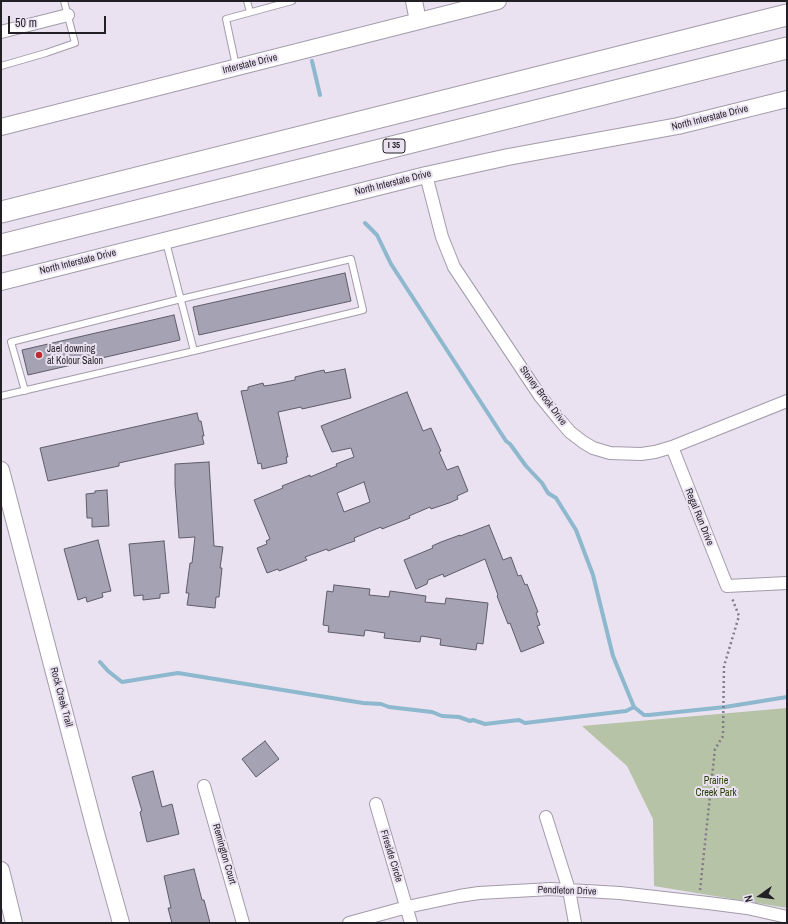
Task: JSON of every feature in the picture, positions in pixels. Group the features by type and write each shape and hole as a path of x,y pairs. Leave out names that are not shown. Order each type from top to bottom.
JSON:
{"highway":[{"path":"1,212 787,15"},
{"name":"I 35","path":"1,245 787,48"}],"street":[{"path":"414,1 418,21"},
{"name":"Interstate Drive","path":"1,127 498,1"},
{"path":"1,32 68,15"},
{"name":"North Interstate Drive","path":"1,282 426,175 508,157 678,126 787,99"},
{"name":"Stoney Brook Drive","path":"426,175 442,237 454,267 532,383 558,418 583,442 593,448 610,453 641,454 672,447 787,401"},
{"name":"Regal Run Drive","path":"672,447 727,586"},
{"name":"Rock Creek Trail","path":"1,470 121,923"},
{"path":"727,586 787,582"},
{"name":"Remington Court","path":"204,786 243,923"},
{"name":"Fireside Circle","path":"376,804 411,923"},
{"path":"546,818 569,890 575,923"},
{"path":"1,870 14,923"},
{"name":"Pendleton Drive","path":"349,923 407,907 479,893 551,889 620,894 748,908 781,919"}],"lane":[{"path":"1,66 75,43 64,1"},
{"path":"247,1 250,12"},
{"path":"236,68 226,19 292,1"},
{"path":"166,240 194,351"},
{"path":"1,396 25,391 194,351 363,310 351,259 181,299 11,342 25,391"}],"path":[{"path":"698,902 715,749 723,736 724,666 739,616 727,586"}],"green space":[{"name":"Prairie Creek Park","path":"787,708 787,908 654,886 653,819 627,766 582,726"}],"building":[{"path":"345,273 351,301 199,335 193,307"},
{"path":"174,315 180,340 28,375 22,350"},
{"path":"345,369 351,398 302,409 301,407 278,412 288,457 286,457 287,463 262,469 261,463 258,464 241,391 248,390 248,387 263,383 264,386 295,380 295,377 324,370 325,373"},
{"path":"407,392 423,431 431,428 447,470 458,466 468,491 457,496 458,499 449,503 431,509 430,507 409,516 410,518 382,529 381,527 354,538 355,541 328,551 327,549 305,557 307,560 279,571 278,569 267,573 257,548 267,544 266,541 270,539 254,500 283,488 282,486 310,475 310,477 354,457 351,448 332,452 321,426","holes":["364,482 370,502 344,512 337,493"]},
{"path":"197,413 199,421 201,421 204,444 119,463 119,466 48,481 40,448"},
{"path":"209,462 214,546 223,547 220,568 222,568 219,597 216,597 215,608 187,605 189,593 186,593 195,537 179,538 175,485 175,464"},
{"path":"107,490 109,526 92,527 92,518 87,518 86,494 95,493 95,491"},
{"path":"489,525 503,560 511,557 518,576 521,575 525,585 527,584 538,612 536,613 540,625 537,626 544,643 521,652 510,623 508,624 497,596 498,595 485,559 444,577 443,574 428,580 427,584 416,589 404,560 433,548 432,546 441,542"},
{"path":"98,540 111,591 102,593 103,597 87,602 86,597 78,600 64,549"},
{"path":"164,541 169,593 160,594 160,598 143,600 143,595 134,596 129,544"},
{"path":"334,585 370,589 369,595 389,597 390,591 426,596 425,602 445,604 446,598 488,603 483,644 477,643 476,650 440,645 441,639 421,636 420,642 384,638 385,633 365,630 364,636 328,632 329,626 323,625 327,591 333,592"},
{"path":"265,741 279,759 256,777 242,759"},
{"path":"153,771 162,807 172,804 179,834 147,842 140,812 142,811 132,777"},
{"path":"194,869 210,923 172,923 168,908 171,908 164,876"}],"waterway":[{"path":"312,61 320,95"},
{"path":"365,223 377,235 391,264 506,441 542,483 548,493 556,498 576,530 593,575 613,656 634,707 644,715 649,715 725,707 787,697"},
{"path":"100,662 108,671 122,682 178,673 363,703 381,704 389,707 432,712 442,716 459,717 485,724 519,720 525,723 626,711 634,707"}],"place":[{"name":"Jael downing at Kolour Salon","path":"39,355"}]}
